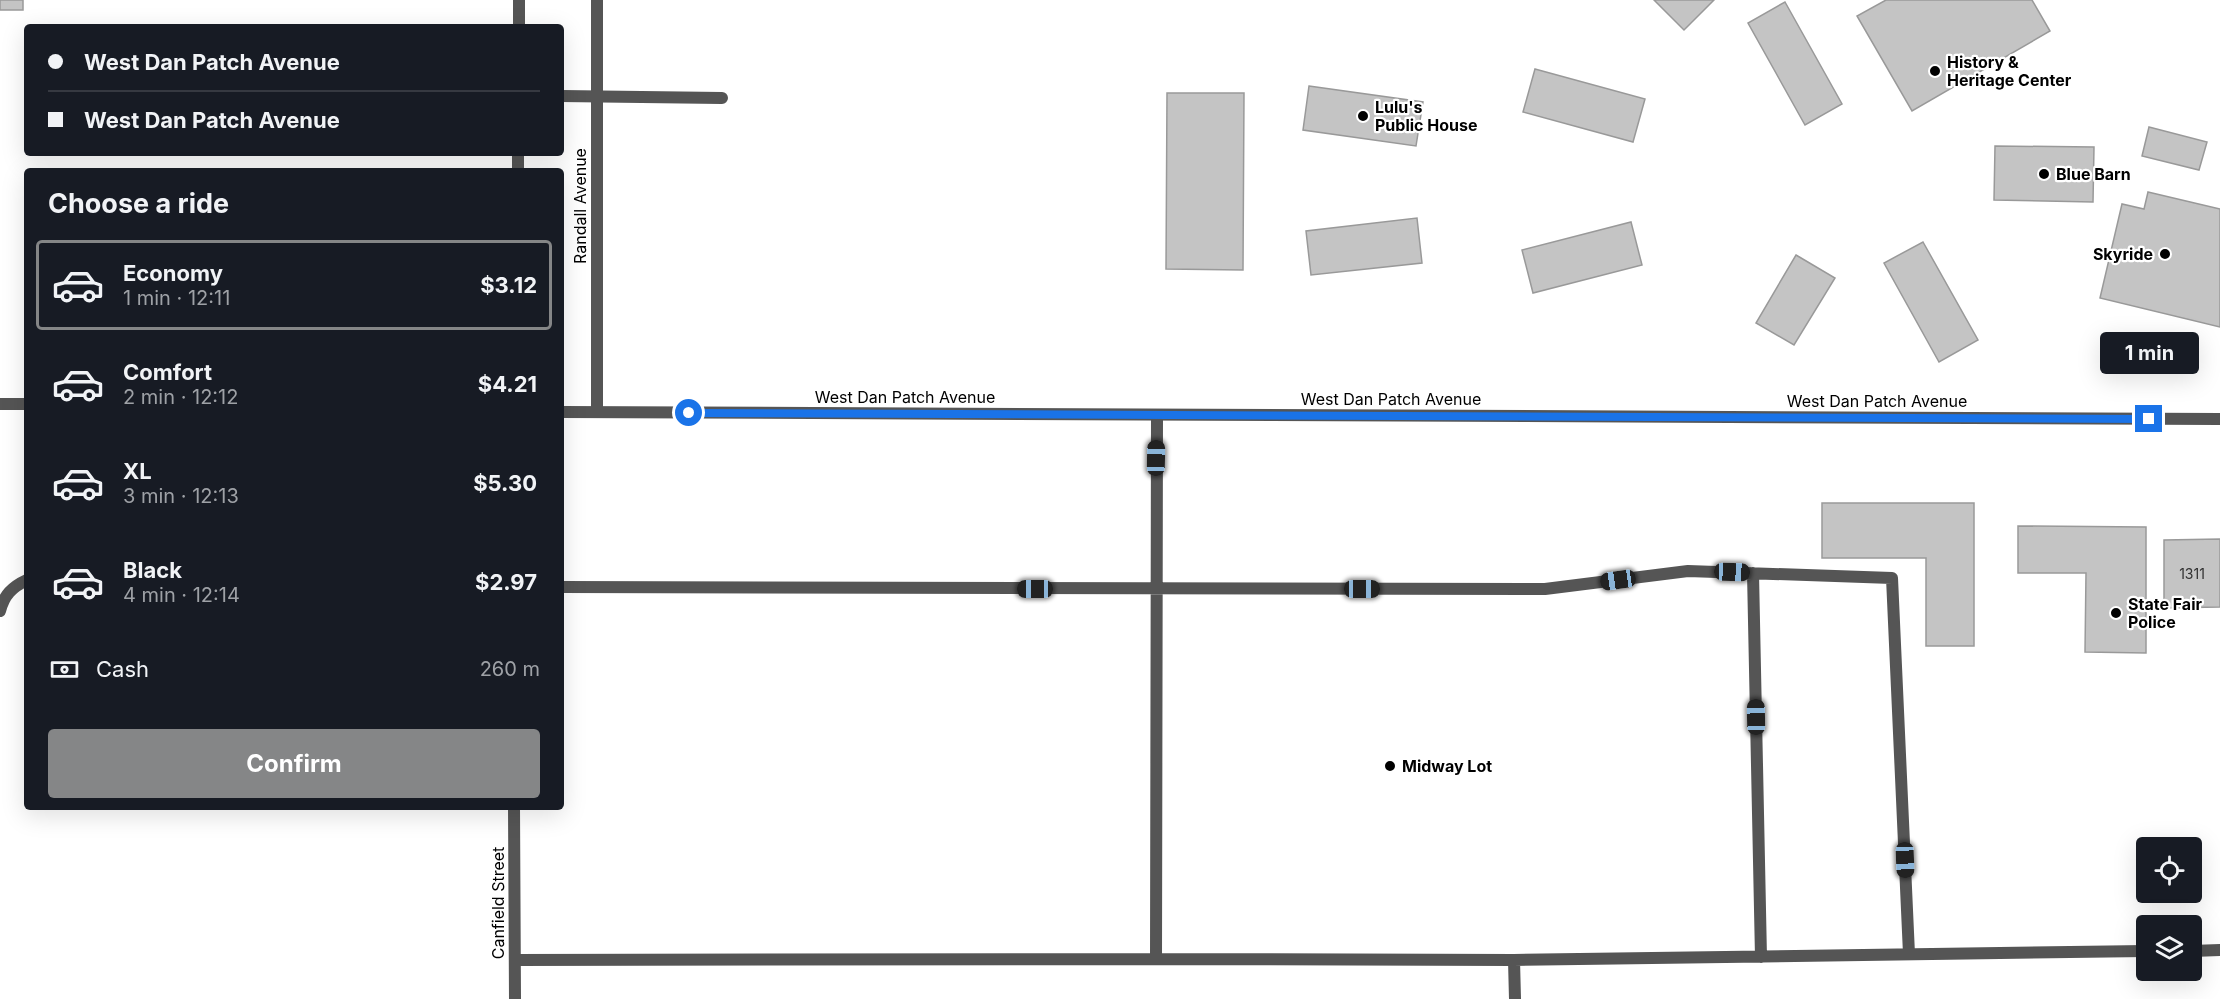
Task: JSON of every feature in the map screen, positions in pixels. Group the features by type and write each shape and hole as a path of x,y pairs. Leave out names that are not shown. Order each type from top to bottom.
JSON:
{"street":[{"path":"519,0 519,24"},
{"name":"Randall Avenue","path":"597,0 597,412"},
{"path":"564,96 722,98"},
{"path":"0,404 24,404"},
{"name":"West Dan Patch Avenue","path":"564,412 2220,419"},
{"path":"1156,959 1157,415"},
{"path":"564,587 1545,589 1688,571 1892,578 1909,954"},
{"path":"1754,573 1761,957"},
{"path":"0,611 3,601 13,587 24,582"},
{"name":"Canfield Street","path":"514,810 515,999"},
{"path":"2202,951 2220,950"},
{"path":"515,960 1514,960 2136,951"},
{"path":"1514,960 1515,999"}],"building":[{"path":"0,0 23,0 23,10 0,10"},
{"path":"1654,0 1714,0 1684,30"},
{"name":"History & Heritage Center","path":"1886,0 2032,0 2050,31 1912,111 1857,16"},
{"path":"1785,2 1842,104 1805,125 1748,23"},
{"path":"1535,69 1645,99 1633,142 1523,112"},
{"name":"Lulu's Public House","path":"1309,86 1423,102 1416,146 1303,130"},
{"path":"1167,93 1244,93 1243,270 1166,269"},
{"path":"2149,127 2207,142 2199,170 2142,156"},
{"name":"Blue Barn","path":"1995,146 2094,147 2093,202 1994,200"},
{"name":"Skyride","path":"2148,192 2220,209 2220,327 2100,298 2122,204 2144,209"},
{"path":"1417,218 1422,263 1311,275 1306,231"},
{"path":"1631,222 1642,265 1533,293 1522,250"},
{"path":"1923,242 1978,340 1939,362 1884,263"},
{"path":"1796,255 1835,278 1794,345 1756,323"},
{"path":"1822,503 1974,503 1974,646 1926,646 1926,558 1822,558"},
{"name":"State Fair Police","path":"2018,526 2146,527 2146,653 2085,652 2086,573 2018,573"},
{"path":"2220,539 2220,607 2164,608 2164,540"}],"place":[{"name":"History & Heritage Center","path":"1935,71"},
{"name":"Lulu's Public House","path":"1363,116"},
{"name":"Blue Barn","path":"2044,174"},
{"name":"Skyride","path":"2165,254"},
{"name":"State Fair Police","path":"2116,613"},
{"name":"Midway Lot","path":"1390,766"}],"route":[{"path":"689,413 2149,419"}]}
